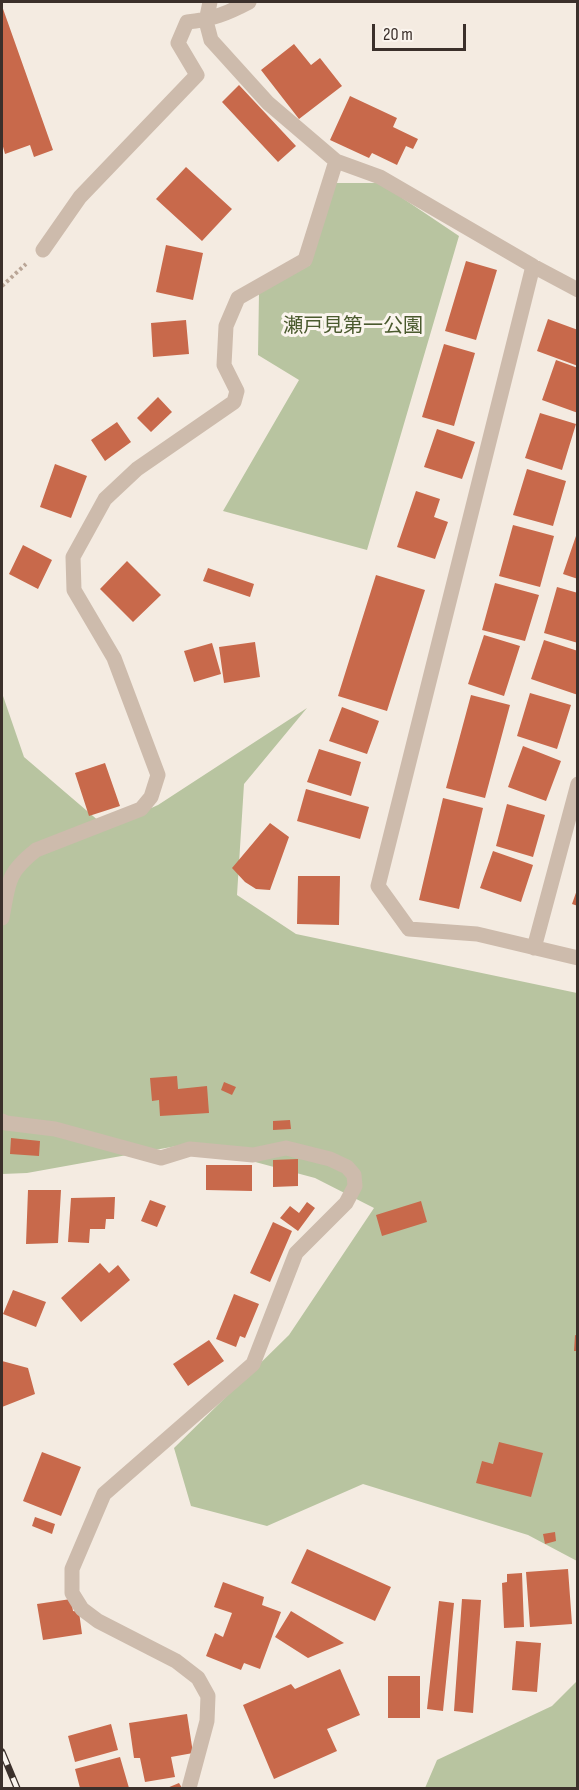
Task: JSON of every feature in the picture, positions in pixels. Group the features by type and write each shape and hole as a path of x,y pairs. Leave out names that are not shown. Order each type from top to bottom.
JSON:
{"street":[{"path":"210,2 206,21 211,40 268,103 336,161 380,177 578,290"},
{"path":"43,250 80,197 197,75 178,43 187,22 206,21 249,2"},
{"path":"2,918 10,876 21,861 36,850 141,809 151,796 158,776 114,658 74,590 73,557 105,499 137,469 234,402 237,391 224,365 226,326 238,298 305,260 336,161"},
{"path":"533,266 378,886 409,929 477,934 578,958"},
{"path":"534,948 578,784"},
{"path":"2,1121 6,1124 55,1129 161,1158 190,1149 254,1155 285,1148 330,1159 347,1167 354,1175 356,1186 346,1203 296,1253 253,1364 104,1494 72,1569 72,1593 82,1609 98,1621 176,1661 198,1678 208,1696 207,1721 189,1788"}],"path":[{"path":"2,286 43,250"}],"green space":[{"name":"瀬戸見第一公園","path":"336,183 380,183 459,236 367,550 223,511 299,380 258,355 259,293 310,265"},
{"path":"2,693 24,757 107,828 158,805 307,708 244,784 237,895 296,934 577,993 577,1561 528,1535 363,1484 267,1526 191,1506 174,1448 289,1335 374,1208 315,1178 188,1144 27,1173 2,1174"},
{"path":"577,1681 577,1788 425,1788 437,1760 552,1706"}],"building":[{"path":"2,6 53,150 34,157 30,145 5,154 2,143"},
{"path":"294,44 311,65 320,58 342,86 299,119 261,70"},
{"path":"239,85 296,146 278,162 222,102"},
{"path":"350,96 397,118 393,127 418,139 413,149 406,146 397,165 372,153 369,158 330,140"},
{"path":"186,167 232,209 202,241 156,199"},
{"path":"166,245 203,253 193,300 156,292"},
{"path":"466,261 497,270 476,340 445,331"},
{"path":"548,319 578,330 578,366 537,351"},
{"path":"186,320 189,354 153,357 151,323"},
{"path":"444,344 475,353 454,426 422,417"},
{"path":"556,360 578,368 578,413 542,400"},
{"path":"158,397 172,412 151,432 137,418"},
{"path":"540,413 576,424 562,470 525,458"},
{"path":"117,422 131,442 105,461 91,440"},
{"path":"437,429 475,442 462,479 424,467"},
{"path":"55,464 87,476 71,518 40,507"},
{"path":"527,469 566,481 553,526 513,515"},
{"path":"416,491 440,499 434,517 448,522 435,559 397,547"},
{"path":"513,525 554,536 540,587 499,576"},
{"path":"578,533 578,579 563,574"},
{"path":"23,545 52,560 38,589 9,574"},
{"path":"127,561 161,595 133,622 100,589"},
{"path":"208,568 254,584 250,597 203,581"},
{"path":"376,575 425,590 387,711 338,696"},
{"path":"495,583 539,595 525,641 482,630"},
{"path":"557,587 578,593 578,643 544,633"},
{"path":"484,635 520,646 504,696 468,684"},
{"path":"544,640 578,651 578,695 531,679"},
{"path":"255,642 260,677 224,683 219,647"},
{"path":"212,643 221,674 194,682 184,651"},
{"path":"530,693 571,705 557,749 517,736"},
{"path":"471,695 510,705 485,798 446,788"},
{"path":"342,707 379,721 367,754 329,741"},
{"path":"523,746 561,761 546,801 508,787"},
{"path":"319,749 361,762 351,796 307,782"},
{"path":"105,763 120,806 89,816 75,773"},
{"path":"306,789 369,807 360,839 297,821"},
{"path":"443,798 483,808 459,909 419,900"},
{"path":"507,804 545,815 533,857 496,846"},
{"path":"270,823 289,837 270,890 256,889 245,882 232,868"},
{"path":"493,851 533,865 521,902 480,888"},
{"path":"298,876 340,876 339,925 297,924"},
{"path":"578,887 578,906 572,904"},
{"path":"177,1076 178,1089 207,1086 209,1113 160,1116 159,1100 152,1101 150,1078"},
{"path":"224,1082 236,1087 232,1095 221,1090"},
{"path":"290,1120 291,1129 273,1130 273,1121"},
{"path":"11,1138 40,1141 39,1156 10,1154"},
{"path":"298,1159 298,1186 273,1187 273,1160"},
{"path":"206,1165 252,1165 252,1191 206,1190"},
{"path":"28,1190 61,1190 58,1243 26,1244"},
{"path":"115,1197 114,1219 106,1219 105,1229 90,1229 89,1243 68,1242 71,1198"},
{"path":"150,1200 166,1206 157,1227 141,1221"},
{"path":"421,1201 427,1222 382,1236 376,1215"},
{"path":"307,1202 315,1208 298,1231 280,1218 290,1206 299,1213"},
{"path":"273,1222 292,1231 270,1282 250,1273"},
{"path":"100,1263 109,1273 118,1265 130,1280 81,1322 61,1298"},
{"path":"13,1290 46,1302 36,1327 3,1314"},
{"path":"234,1294 259,1304 245,1338 240,1336 236,1347 216,1339"},
{"path":"575,1335 578,1336 578,1351 574,1351"},
{"path":"209,1340 224,1361 188,1386 173,1364"},
{"path":"2,1361 28,1368 35,1394 2,1407"},
{"path":"499,1442 543,1453 531,1497 476,1483 482,1461 493,1464"},
{"path":"42,1452 81,1467 61,1516 23,1501"},
{"path":"35,1517 55,1524 52,1534 32,1526"},
{"path":"555,1532 556,1541 545,1544 543,1534"},
{"path":"307,1549 391,1587 375,1621 291,1583"},
{"path":"568,1569 572,1624 530,1627 526,1572"},
{"path":"522,1573 524,1627 504,1628 502,1583 507,1582 507,1574"},
{"path":"223,1582 264,1597 262,1605 281,1612 260,1669 244,1663 241,1670 206,1656 215,1633 223,1637 232,1613 214,1607"},
{"path":"71,1599 73,1611 79,1612 82,1634 43,1640 37,1604"},
{"path":"462,1599 481,1600 473,1713 454,1711"},
{"path":"439,1601 454,1603 443,1711 427,1709"},
{"path":"291,1611 344,1643 308,1658 275,1637"},
{"path":"516,1641 541,1643 537,1692 512,1690"},
{"path":"340,1669 360,1715 327,1729 337,1751 274,1779 243,1705 291,1684 295,1689"},
{"path":"388,1676 420,1676 420,1718 388,1718"},
{"path":"187,1714 193,1753 171,1757 175,1777 145,1782 140,1758 134,1758 129,1723"},
{"path":"111,1724 118,1750 75,1762 68,1736"},
{"path":"120,1757 129,1788 80,1788 75,1769"},
{"path":"179,1783 182,1788 167,1788"}],"railway":[{"path":"2,1752 17,1788"}]}
